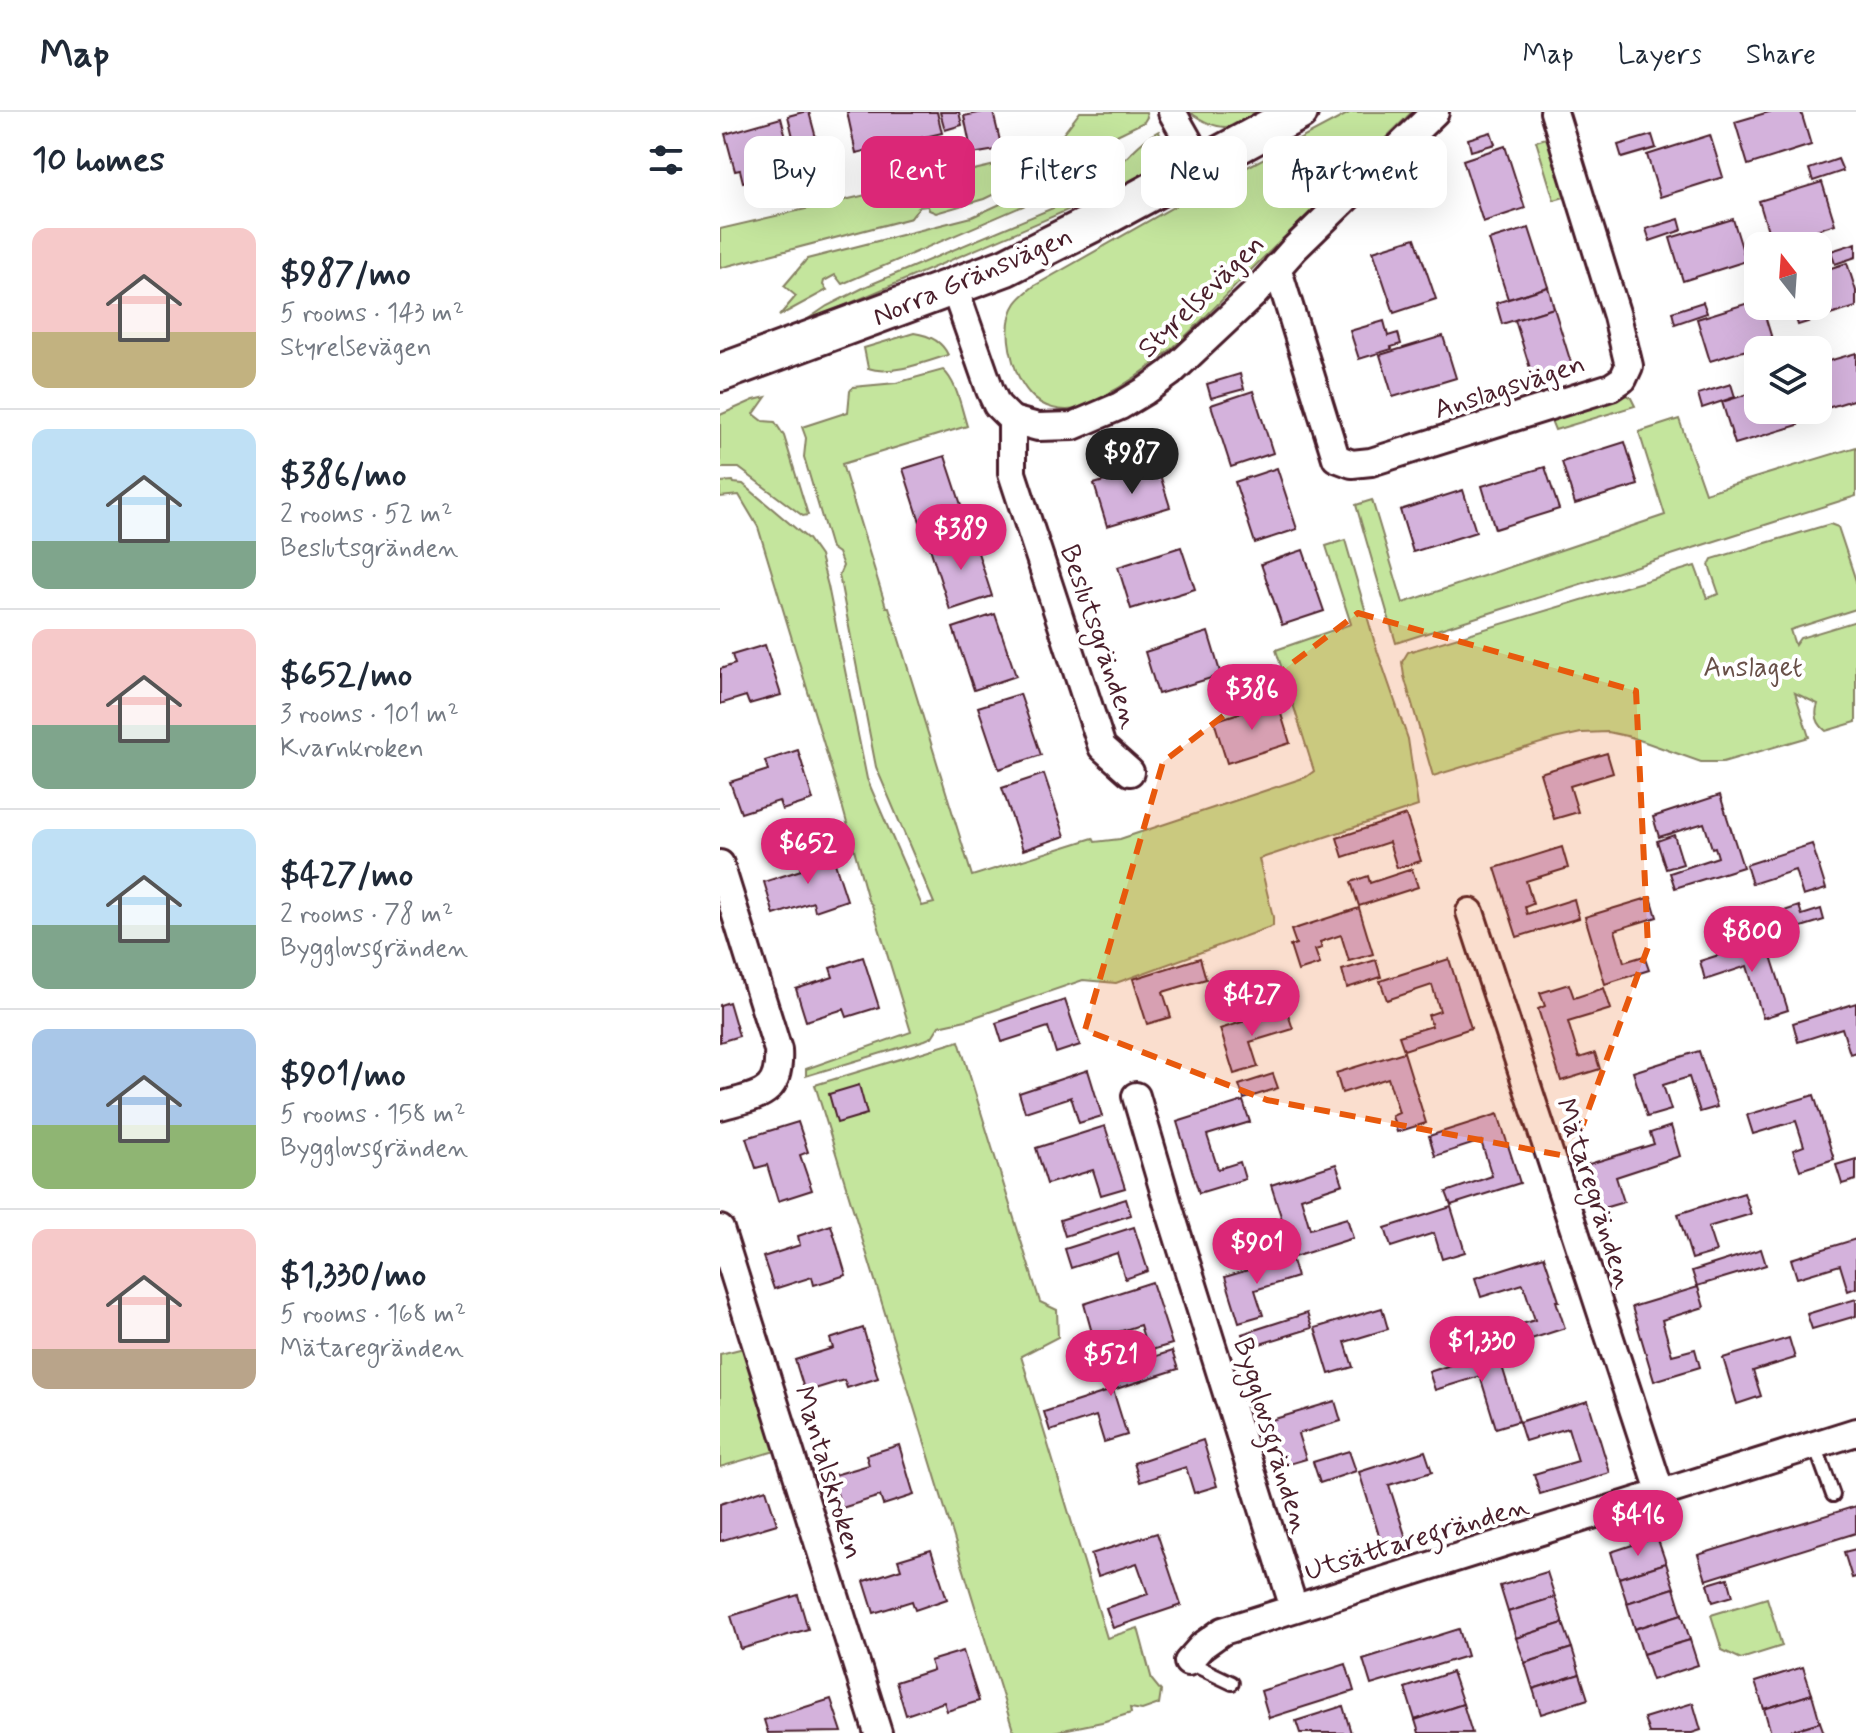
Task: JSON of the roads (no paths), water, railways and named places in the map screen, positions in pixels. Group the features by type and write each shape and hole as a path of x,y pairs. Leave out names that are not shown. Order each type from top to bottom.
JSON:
{"street":[{"path":"1172,112 1186,136"},
{"name":"Norra Gränsvägen","path":"1247,140 1299,112"},
{"name":"Styrelsevägen","path":"1012,420 1038,427 1073,426 1120,406 1170,373 1254,294 1277,267 1435,112"},
{"name":"Anslagsvägen","path":"1277,267 1336,458 1352,464 1371,462 1611,387 1623,379 1629,366 1617,316 1554,112"},
{"name":"Norra Gränsvägen","path":"720,373 1006,267 1141,197"},
{"path":"954,287 990,390 997,405 1012,420"},
{"name":"Beslutsgränden","path":"1012,420 1012,473 1102,747 1130,772"},
{"path":"720,864 775,1037 779,1064 772,1087 758,1095 720,1106"},
{"name":"Mätaregränden","path":"1470,912 1661,1494"},
{"name":"Bygglovsgränden","path":"1136,1096 1294,1608"},
{"name":"Mantalskroken","path":"720,1229 878,1733"},
{"name":"Utsättaregränden","path":"1188,1662 1202,1646 1223,1631 1856,1432"}],"lane":[{"path":"1815,1445 1833,1495"},
{"path":"1188,1662 1232,1683"}],"park label":[{"name":"Anslaget","path":"1753,666"}]}
